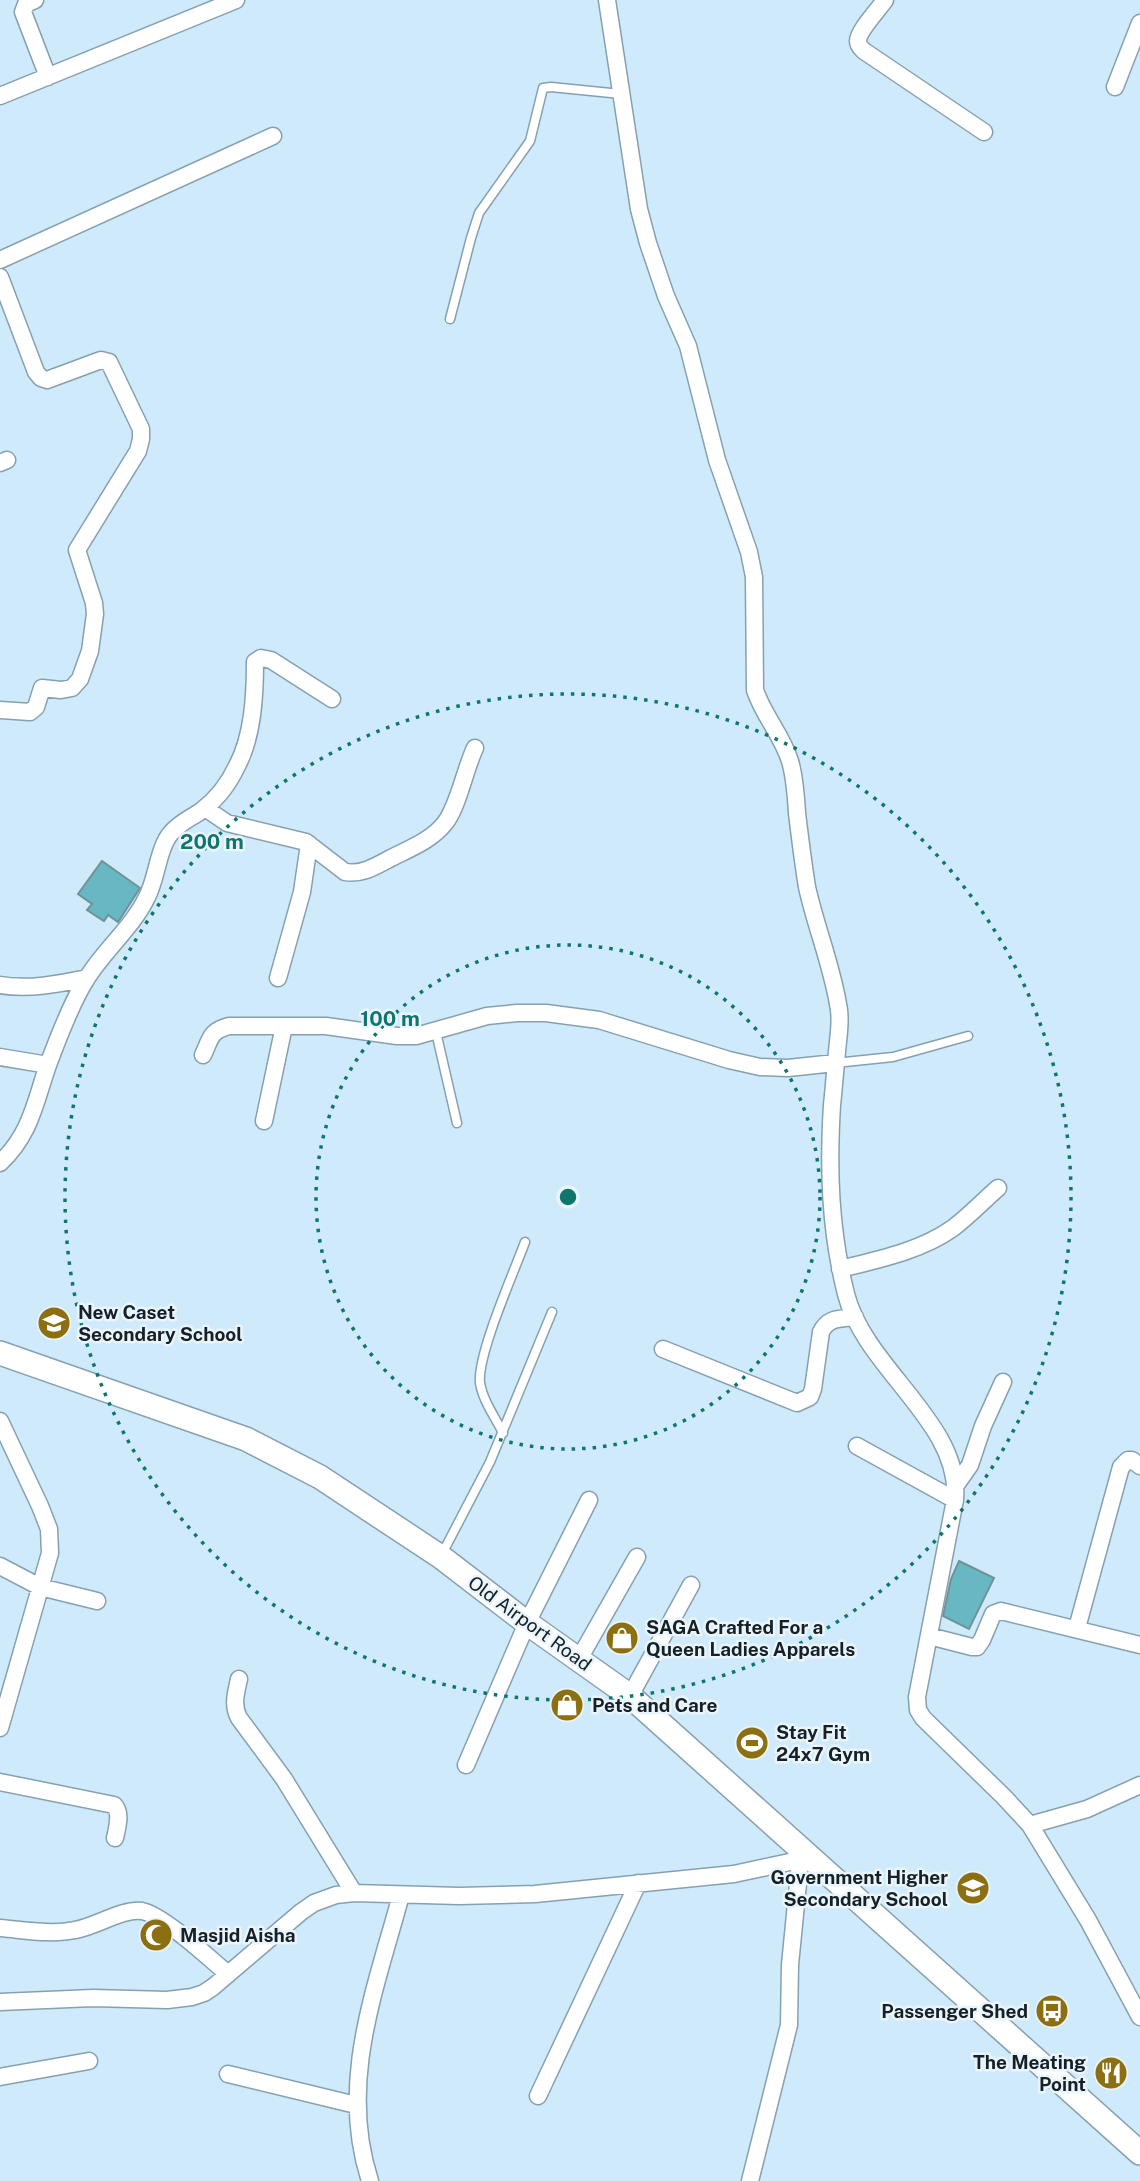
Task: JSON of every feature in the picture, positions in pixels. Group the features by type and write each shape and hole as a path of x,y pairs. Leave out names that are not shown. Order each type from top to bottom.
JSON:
{"main road":[{"name":"Old Airport Road","path":"0,1353 246,1439 320,1477 441,1557 527,1623 630,1696 801,1855 1140,2154"}],"street":[{"path":"35,0 26,4 23,12 48,77"},
{"path":"0,96 236,0"},
{"path":"607,0 639,209 666,296 688,346 717,460 749,552 754,577 755,690 788,755 794,775 808,888 839,1011 829,1150 830,1202 840,1269 855,1317 881,1361 940,1436 949,1455 956,1492"},
{"path":"885,0 862,32 858,45 984,132"},
{"path":"1115,87 1140,23"},
{"path":"0,260 273,136"},
{"path":"0,278 36,373 47,380 106,359 141,429 138,451 77,550 95,614 90,651 80,679 72,688 42,688 36,707 30,712 0,710"},
{"path":"0,1163 18,1144 28,1126 48,1065 87,978 134,920 148,897 165,842 171,833 205,808 230,779 245,747 257,659 265,657 271,660 332,699"},
{"path":"205,808 227,823 306,842 345,872 352,874 367,870 419,844 446,823 475,748"},
{"path":"278,978 302,892 309,845"},
{"path":"0,985 27,986 87,978"},
{"path":"203,1055 213,1033 229,1026 326,1026 416,1036 488,1016 546,1013 599,1020 760,1068 835,1063"},
{"path":"264,1121 284,1026"},
{"path":"0,1057 48,1065"},
{"path":"840,1269 877,1260 934,1239 953,1228 998,1188"},
{"path":"663,1349 797,1403 810,1397 813,1389 821,1332 825,1324 831,1320 855,1317"},
{"path":"1003,1381 983,1426 970,1465 956,1492 917,1697 918,1710 1030,1825 1138,2005"},
{"path":"0,1422 49,1529 50,1553 0,1728"},
{"path":"858,1446 956,1492"},
{"path":"1077,1628 1121,1466 1132,1460 1140,1466"},
{"path":"466,1765 527,1623 589,1500"},
{"path":"579,1659 637,1557"},
{"path":"0,1566 40,1587 97,1601"},
{"path":"630,1696 691,1584"},
{"path":"929,1636 976,1647 982,1640 993,1614 1002,1611 1140,1645"},
{"path":"239,1679 235,1701 239,1718 284,1779 354,1893"},
{"path":"0,1782 114,1805 118,1808 116,1838"},
{"path":"1030,1825 1087,1809 1140,1785"},
{"path":"0,2002 180,1998 204,1993 314,1903 336,1895 534,1894 734,1874 801,1855 790,1965 789,2025 750,2181"},
{"path":"538,2096 638,1883"},
{"path":"370,2181 359,2138 356,2105 359,2055 401,1895"},
{"path":"0,1928 72,1931 92,1927 128,1911 139,1910 164,1922 228,1974"},
{"path":"0,2077 89,2061"},
{"path":"228,2074 356,2105"}],"lane":[{"path":"450,319 479,213 530,141 543,88 621,94"},
{"path":"436,1032 457,1123"},
{"path":"835,1063 903,1055 968,1036"},
{"path":"503,1433 484,1399 480,1372 486,1348 525,1242"},
{"path":"441,1557 503,1433 552,1312"}],"building":[{"path":"102,861 140,888 118,922 108,915 104,921 87,910 92,904 78,894"},
{"path":"959,1561 994,1578 969,1629 943,1616 951,1579"}],"place":[{"name":"New Caset Secondary School","path":"54,1323"},
{"name":"SAGA Crafted For a Queen Ladies Apparels","path":"622,1638"},
{"name":"Pets and Care","path":"567,1705"},
{"name":"Stay Fit 24x7 Gym","path":"752,1743"},
{"name":"Government Higher Secondary School","path":"973,1888"},
{"name":"Masjid Aisha","path":"156,1935"},
{"name":"Passenger Shed","path":"1052,2011"},
{"name":"The Meating Point","path":"1111,2073"}]}
